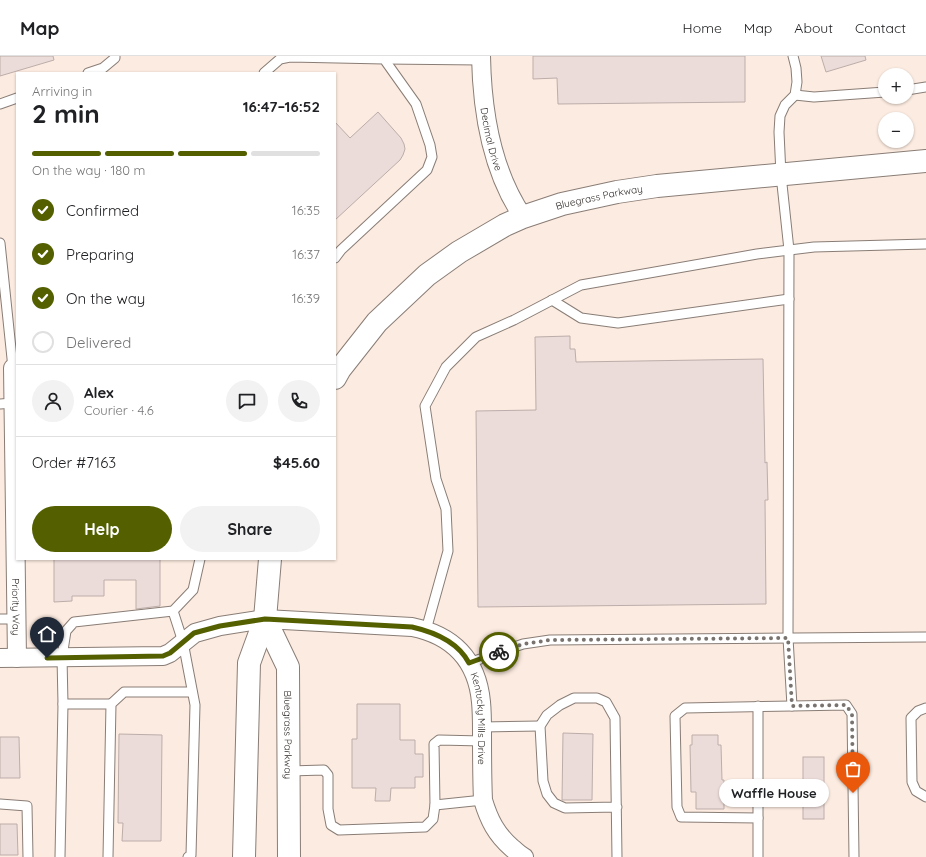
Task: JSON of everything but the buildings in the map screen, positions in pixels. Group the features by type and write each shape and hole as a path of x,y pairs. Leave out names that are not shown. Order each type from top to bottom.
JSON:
{"street":[{"name":"Decimal Drive","path":"481,58 483,101 493,149 506,189 523,217"},
{"name":"Bluegrass Parkway","path":"336,376 377,322 427,275 459,252 504,225 523,217 562,204 617,192 657,186 926,161"},
{"name":"Priority Way","path":"9,658 7,403 15,367"},
{"path":"244,857 249,663 265,619 270,560"},
{"name":"Bluegrass Parkway","path":"265,619 288,667 290,857"},
{"name":"Kentucky Mills Drive","path":"9,658 163,656 170,653 194,633 220,626 265,619 412,627 426,630 440,636 458,648 475,674 481,702 483,800 488,816 495,830 503,840 524,857"}],"lane":[{"path":"91,72 103,68 115,58 115,56"},
{"path":"792,56 796,68 797,82 795,95 785,105 780,116 781,175 789,250 788,638 792,706"},
{"path":"265,72 280,59 290,58 481,58"},
{"path":"336,257 341,250 427,170 432,158 430,145 416,104 384,59"},
{"path":"914,89 926,87"},
{"path":"795,95 814,97 878,92"},
{"path":"0,104 16,98"},
{"path":"0,243 15,367"},
{"path":"426,630 448,551 446,509 436,479 425,406 446,367 476,337 514,320 580,285 757,254 814,247 926,244"},
{"path":"552,300 581,318 618,323 789,299"},
{"path":"60,857 63,704 62,657 66,631 74,622 173,611 193,590 200,560"},
{"path":"173,611 183,642 195,705 191,855 188,857"},
{"path":"469,663 523,644 550,640 926,637"},
{"path":"63,704 111,704 124,692 192,692"},
{"path":"616,807 564,808 554,802 547,794 544,781 540,726 547,715 560,705 574,698 597,698 606,702 616,718 616,807 618,857"},
{"path":"108,857 111,704"},
{"path":"758,818 681,817 676,807 675,716 685,708 846,705 852,714 854,857"},
{"path":"758,706 758,857"},
{"path":"926,708 918,710 911,718 912,782 916,791 926,797"},
{"path":"289,771 324,770 328,775 328,809 331,825 339,830 425,827 433,819 435,805 434,744 440,740 540,726"},
{"path":"435,805 483,800"},
{"path":"0,804 27,806 28,857"}],"shaded area":[{"path":"0,56 926,56 926,857 0,857"}],"way so far":[{"path":"499,652 523,644 550,640 788,638 792,706 846,705 852,714 853,793"}],"place":[{"name":"Waffle House","path":"853,793"}],"route":[{"path":"47,658 163,656 170,653 194,633 220,626 265,619 412,627 426,630 440,636 458,648 469,663 499,652"}]}
